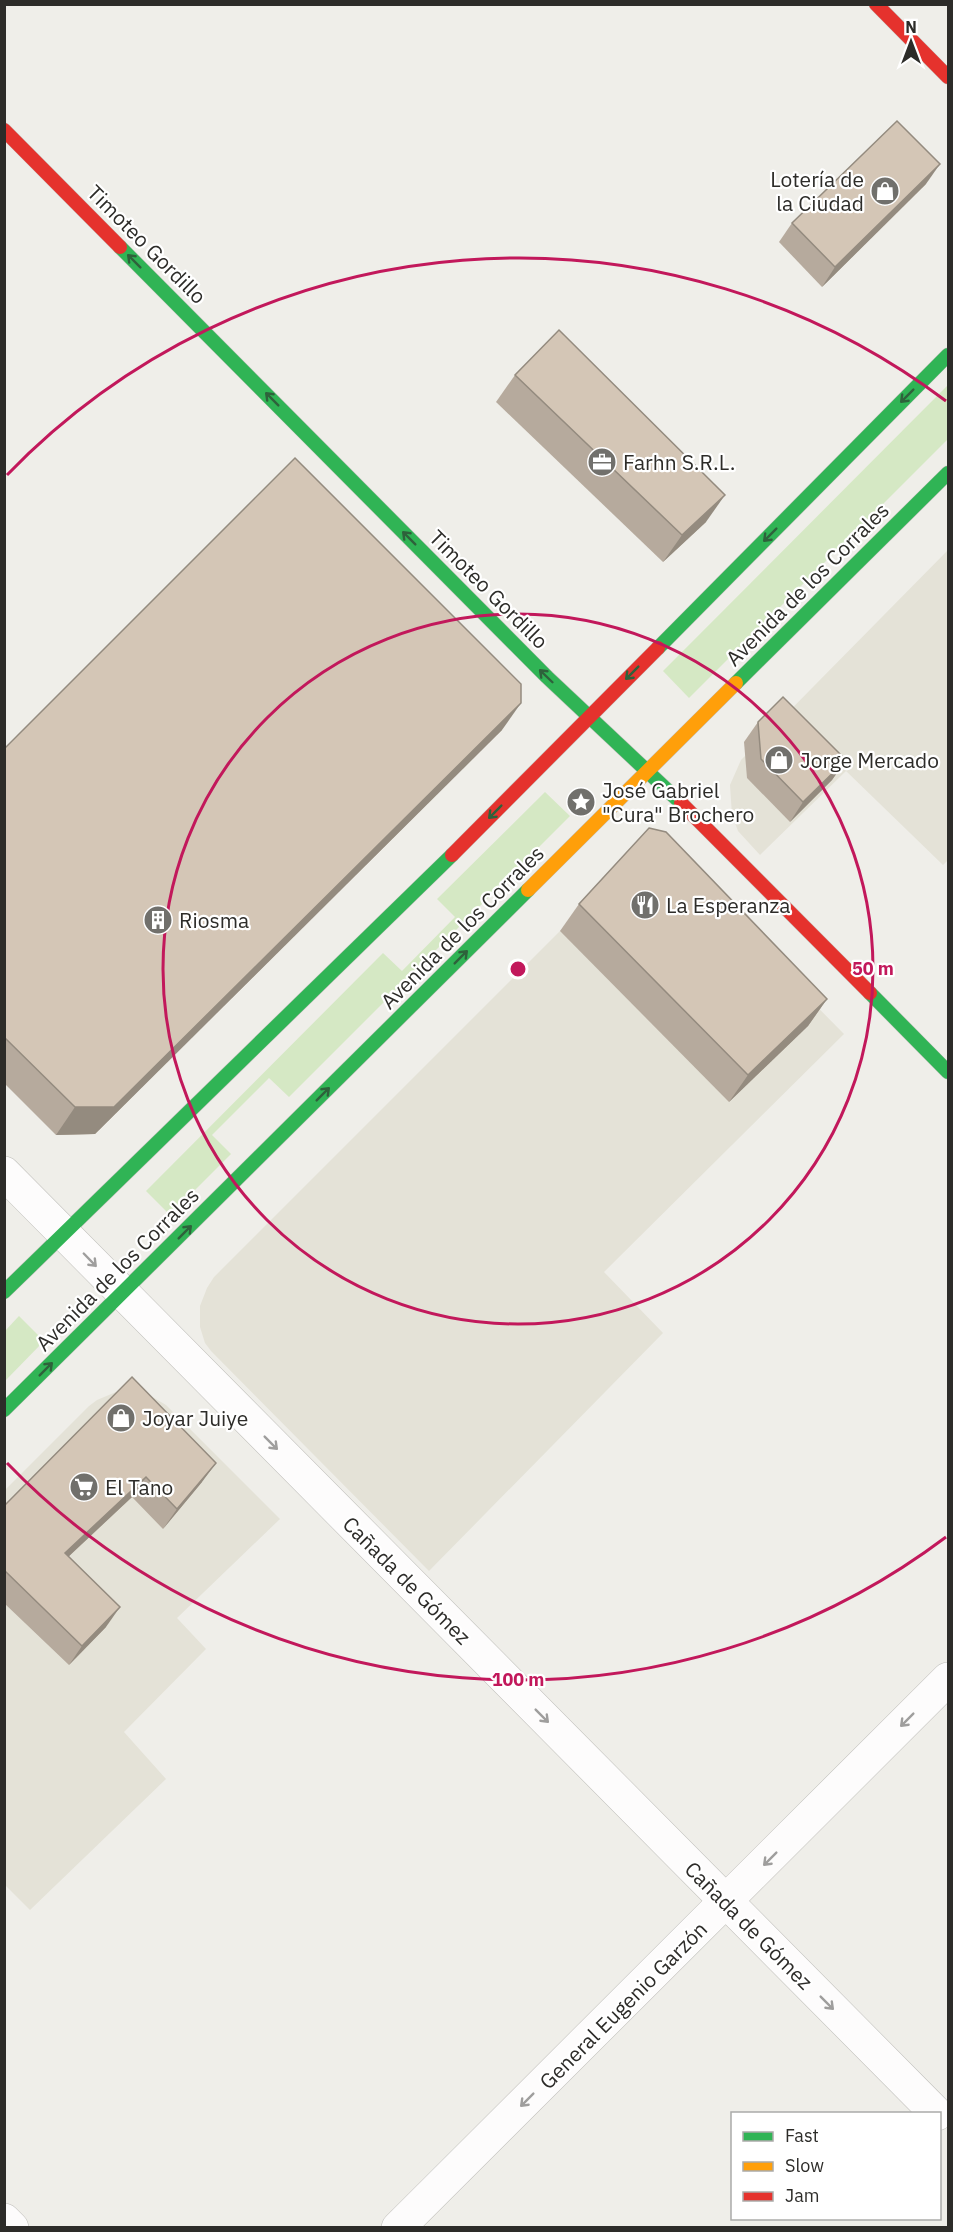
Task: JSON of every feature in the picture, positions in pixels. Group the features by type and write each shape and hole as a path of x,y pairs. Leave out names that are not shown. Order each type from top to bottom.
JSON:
{"main road":[{"path":"876,4 948,77"},
{"name":"Timoteo Gordillo","path":"4,130 547,678 691,812 948,1072"},
{"path":"4,1292 451,856 948,355"},
{"name":"Avenida de los Corrales","path":"4,1410 948,473"}],"street":[{"name":"Cañada de Gómez","path":"4,1173 935,2112"},
{"name":"General Eugenio Garzón","path":"398,2228 948,1679"},
{"path":"4,2220 12,2228"}],"shaded area":[{"path":"948,550 948,860 943,865 846,771 760,855 738,831 732,815 730,785 741,760"},
{"path":"612,879 694,882 844,1034 604,1272 663,1333 429,1571 211,1351 205,1343 200,1327 200,1306 214,1277"},
{"path":"132,1391 149,1395 166,1405 280,1519 177,1618 206,1649 124,1732 166,1779 30,1910 5,1885 4,1491 89,1406 116,1392"}],"green space":[{"path":"948,385 948,439 689,698 663,671"},
{"path":"545,792 570,816 289,1097 269,1078 212,1135 231,1154 170,1215 146,1191 383,953 402,971 455,917 437,899"},
{"path":"19,1316 44,1341 5,1381 5,1331"}],"building":[{"path":"897,121 940,164 835,267 792,223"},
{"path":"559,330 725,495 682,535 515,375"},
{"name":"Riosma","path":"295,458 521,684 521,703 114,1107 75,1107 4,1037 4,749"},
{"path":"783,697 846,760 803,802 761,759 758,722"},
{"path":"649,828 666,832 827,999 748,1075 579,904"},
{"path":"132,1377 216,1463 177,1509 146,1477 65,1553 120,1607 82,1646 4,1570 4,1506"}],"traffic: fast":[{"path":"120,247 547,677 681,803"},
{"path":"658,648 948,355"},
{"path":"736,683 948,473"},
{"path":"4,1292 452,855"},
{"path":"4,1410 528,890"},
{"path":"870,993 948,1072"}],"traffic: slow":[{"path":"528,890 736,683"}],"traffic: jam":[{"path":"876,4 948,77"},
{"path":"4,130 120,247"},
{"path":"452,855 658,648"},
{"path":"681,803 870,993"}],"place":[{"name":"Lotería de la Ciudad","path":"885,191"},
{"name":"Farhn S.R.L.","path":"602,462"},
{"name":"Jorge Mercado","path":"779,760"},
{"name":"José Gabriel \"Cura\" Brochero","path":"581,802"},
{"name":"La Esperanza","path":"645,905"},
{"name":"Riosma","path":"158,920"},
{"name":"Joyar Juiye","path":"121,1418"},
{"name":"El Tano","path":"84,1487"}]}
